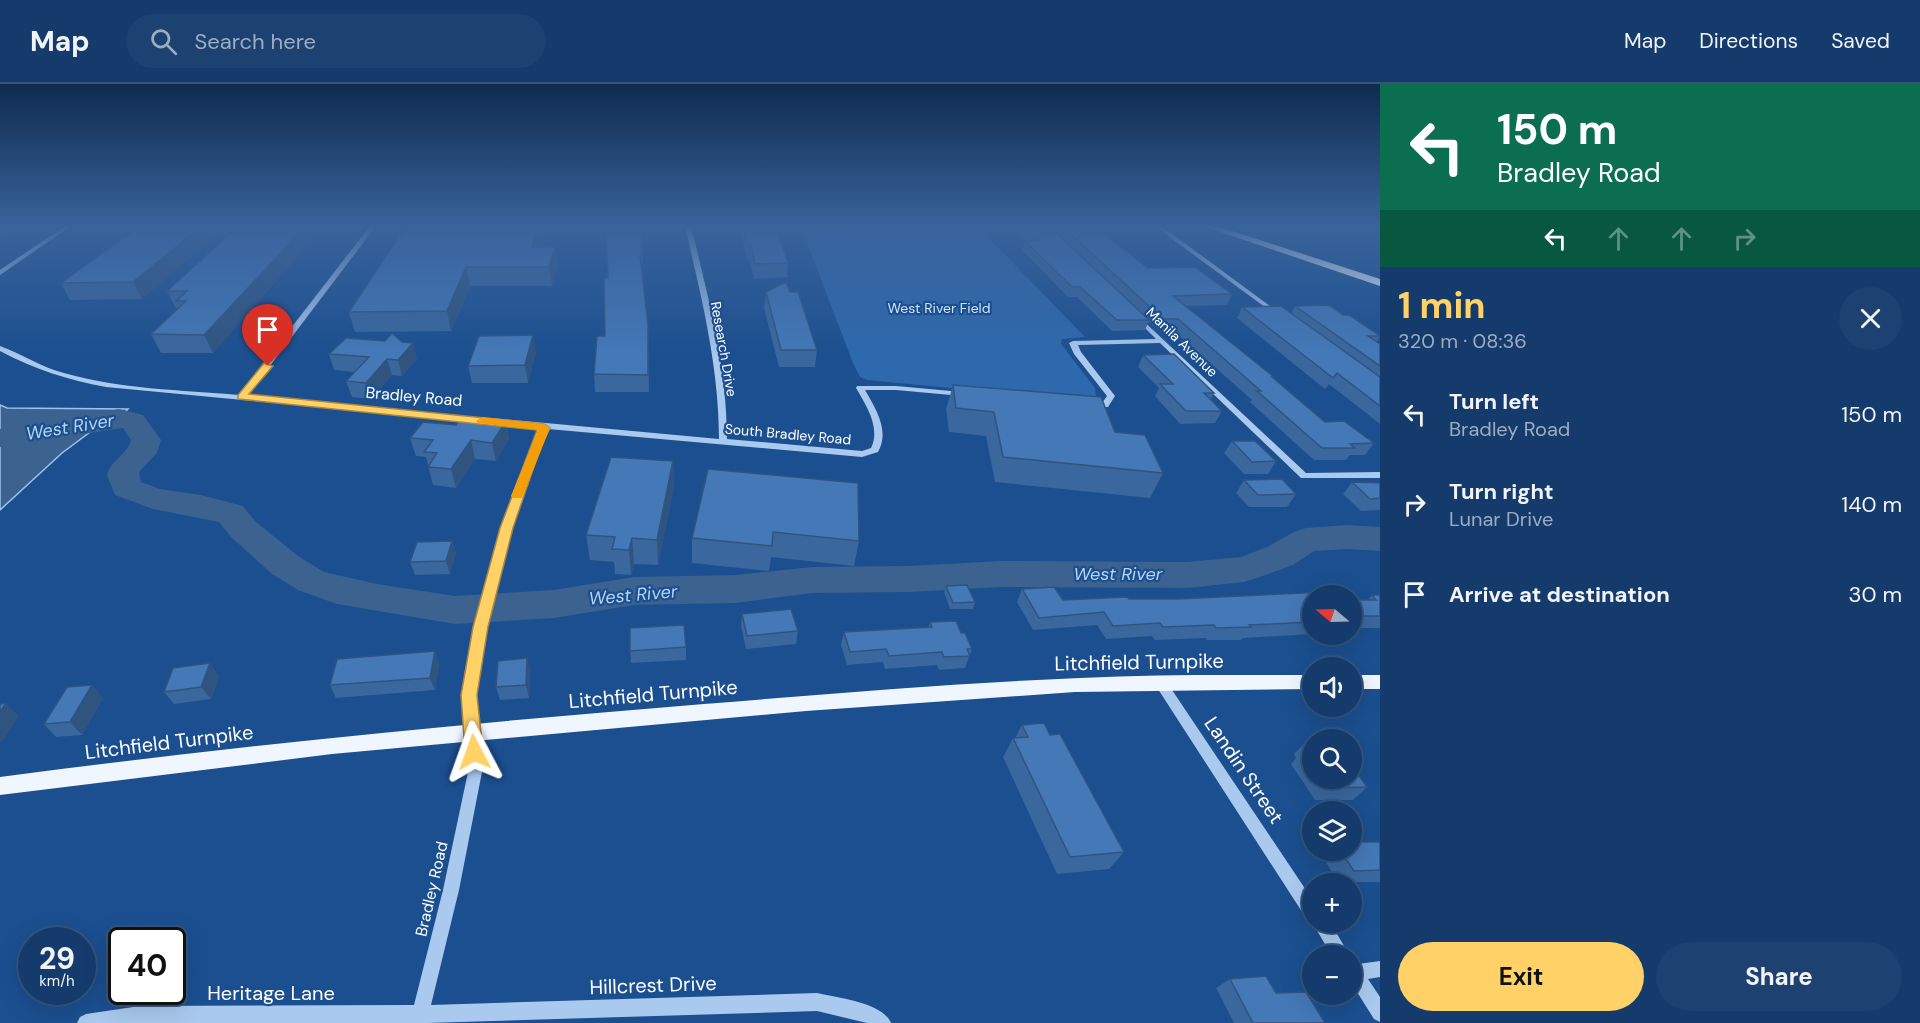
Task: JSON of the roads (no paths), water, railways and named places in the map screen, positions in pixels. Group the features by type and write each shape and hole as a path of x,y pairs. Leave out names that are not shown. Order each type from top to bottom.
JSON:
{"highway":[{"path":"1340,270 1380,283"}],"main road":[{"name":"Litchfield Turnpike","path":"0,786 94,773 473,731 864,699 1160,682 1302,682"},
{"path":"1362,682 1380,682"}],"street":[{"path":"242,397 339,270"},
{"name":"Research Drive","path":"698,270 711,328 721,394 723,441"},
{"path":"1217,270 1285,320"},
{"name":"Manila Avenue","path":"1128,309 1304,476 1380,475"},
{"path":"1080,405 1105,405 1111,396 1077,352 1074,343 1162,342"},
{"name":"Bradley Road","path":"0,348 30,364 65,378 125,387 544,428 509,519 480,627 469,695 475,772 451,890 419,1018"},
{"name":"South Bradley Road","path":"544,428 723,441 851,454 868,453 875,450 879,438 875,421 860,388 896,388 974,395"},
{"name":"Landin Street","path":"1160,682 1302,897"},
{"path":"1362,970 1380,969"},
{"path":"1362,985 1380,1013"},
{"name":"Hillcrest Drive","path":"419,1018 817,1002 867,1013 882,1023"},
{"name":"Heritage Lane","path":"86,1023 140,1015 419,1018"}],"water":[{"path":"0,405 7,408 128,409 109,428 93,430 62,453 0,510"}],"waterway":[{"name":"West River","path":"0,438 119,418 133,421 146,440 142,453 123,471 127,488 153,499 201,506 231,514 243,529 285,565 311,581 337,590 455,610 554,604 634,591 736,589 812,580 909,579 1001,574 1187,575 1244,569 1280,556 1306,540 1348,537 1380,539"}],"park label":[{"name":"West River Field","path":"939,308"}]}
